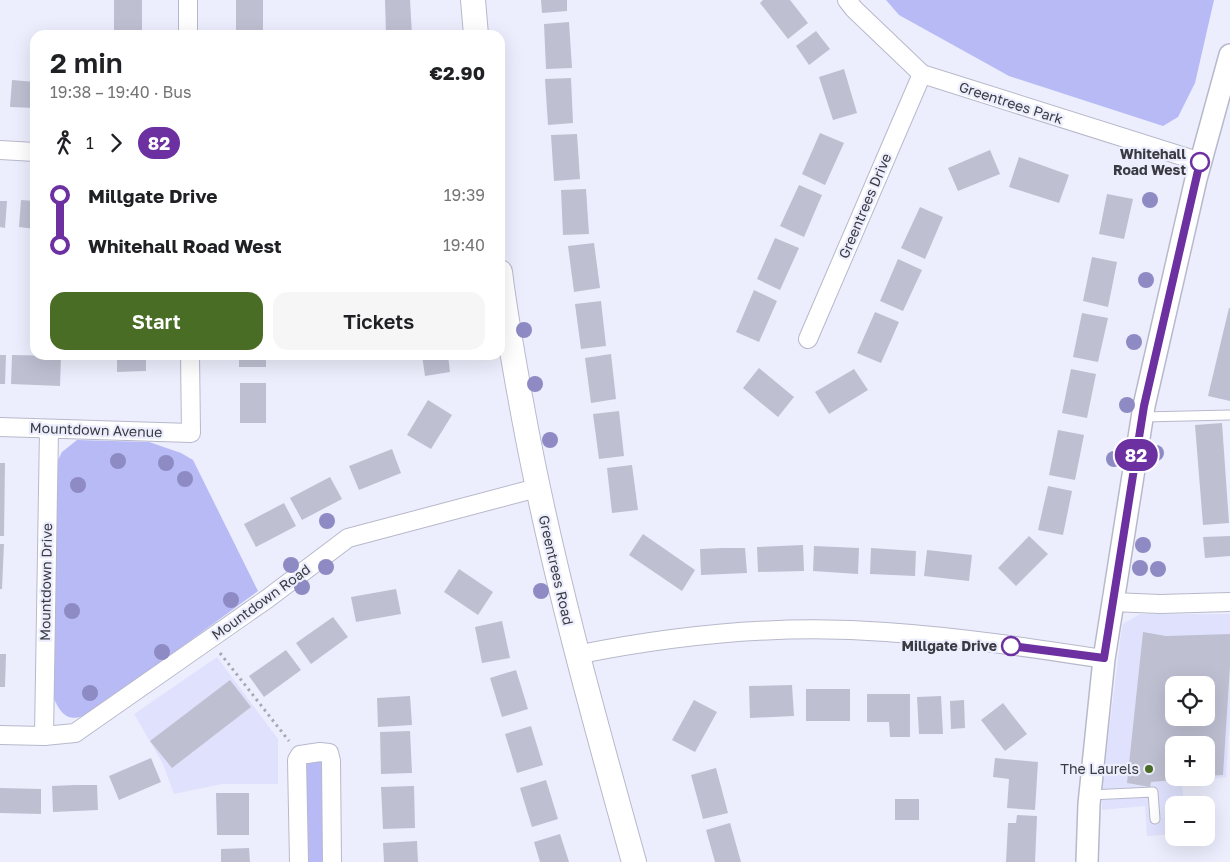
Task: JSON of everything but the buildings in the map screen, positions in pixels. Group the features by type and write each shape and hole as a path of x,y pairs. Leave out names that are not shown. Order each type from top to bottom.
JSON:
{"main road":[{"path":"473,0 476,30"},
{"name":"Greentrees Road","path":"505,315 537,488 576,655 634,862"}],"street":[{"path":"188,0 188,30"},
{"name":"Greentrees Park","path":"847,0 854,10 922,74 1200,162"},
{"path":"1087,862 1090,795 1104,658 1142,417 1200,162 1230,55"},
{"name":"Greentrees Drive","path":"808,339 922,74"},
{"path":"0,150 30,152"},
{"name":"Mountdown Avenue","path":"0,427 191,433 190,360"},
{"name":"Mountdown Drive","path":"44,736 49,429"},
{"name":"Mountdown Road","path":"0,735 44,736 75,733 267,598 348,538 537,488"},
{"path":"1112,602 1160,604 1230,602"},
{"path":"576,655 639,643 714,634 793,630 885,632 1104,658"},
{"path":"299,862 297,760 300,755 320,752 329,753 331,761 332,862"}],"lane":[{"path":"1142,417 1230,415"},
{"path":"1090,795 1153,792 1155,819"}],"path":[{"path":"220,653 291,743"}],"shaded area":[{"path":"886,0 1214,0 1195,83 1178,117 1163,126 1009,76 899,15"},
{"path":"77,440 149,442 181,453 193,460 258,591 91,713 75,718 65,715 61,711 51,692 57,462 62,452"},
{"path":"1140,614 1230,614 1230,719 1226,777 1215,779 1215,736 1165,736 1165,786 1182,786 1183,796 1165,796 1165,835 1147,836 1145,806 1102,810 1102,789 1123,624"},
{"path":"217,657 278,739 278,784 222,784 174,794 163,764 134,714"},
{"path":"306,758 323,759 325,862 307,862"}],"bus line":[{"name":"82","path":"1011,646 1104,658 1144,406 1200,162"}],"place":[{"name":"Whitehall Road West","path":"1200,162"},
{"name":"Millgate Drive","path":"1011,646"},
{"name":"The Laurels","path":"1149,769"}]}
